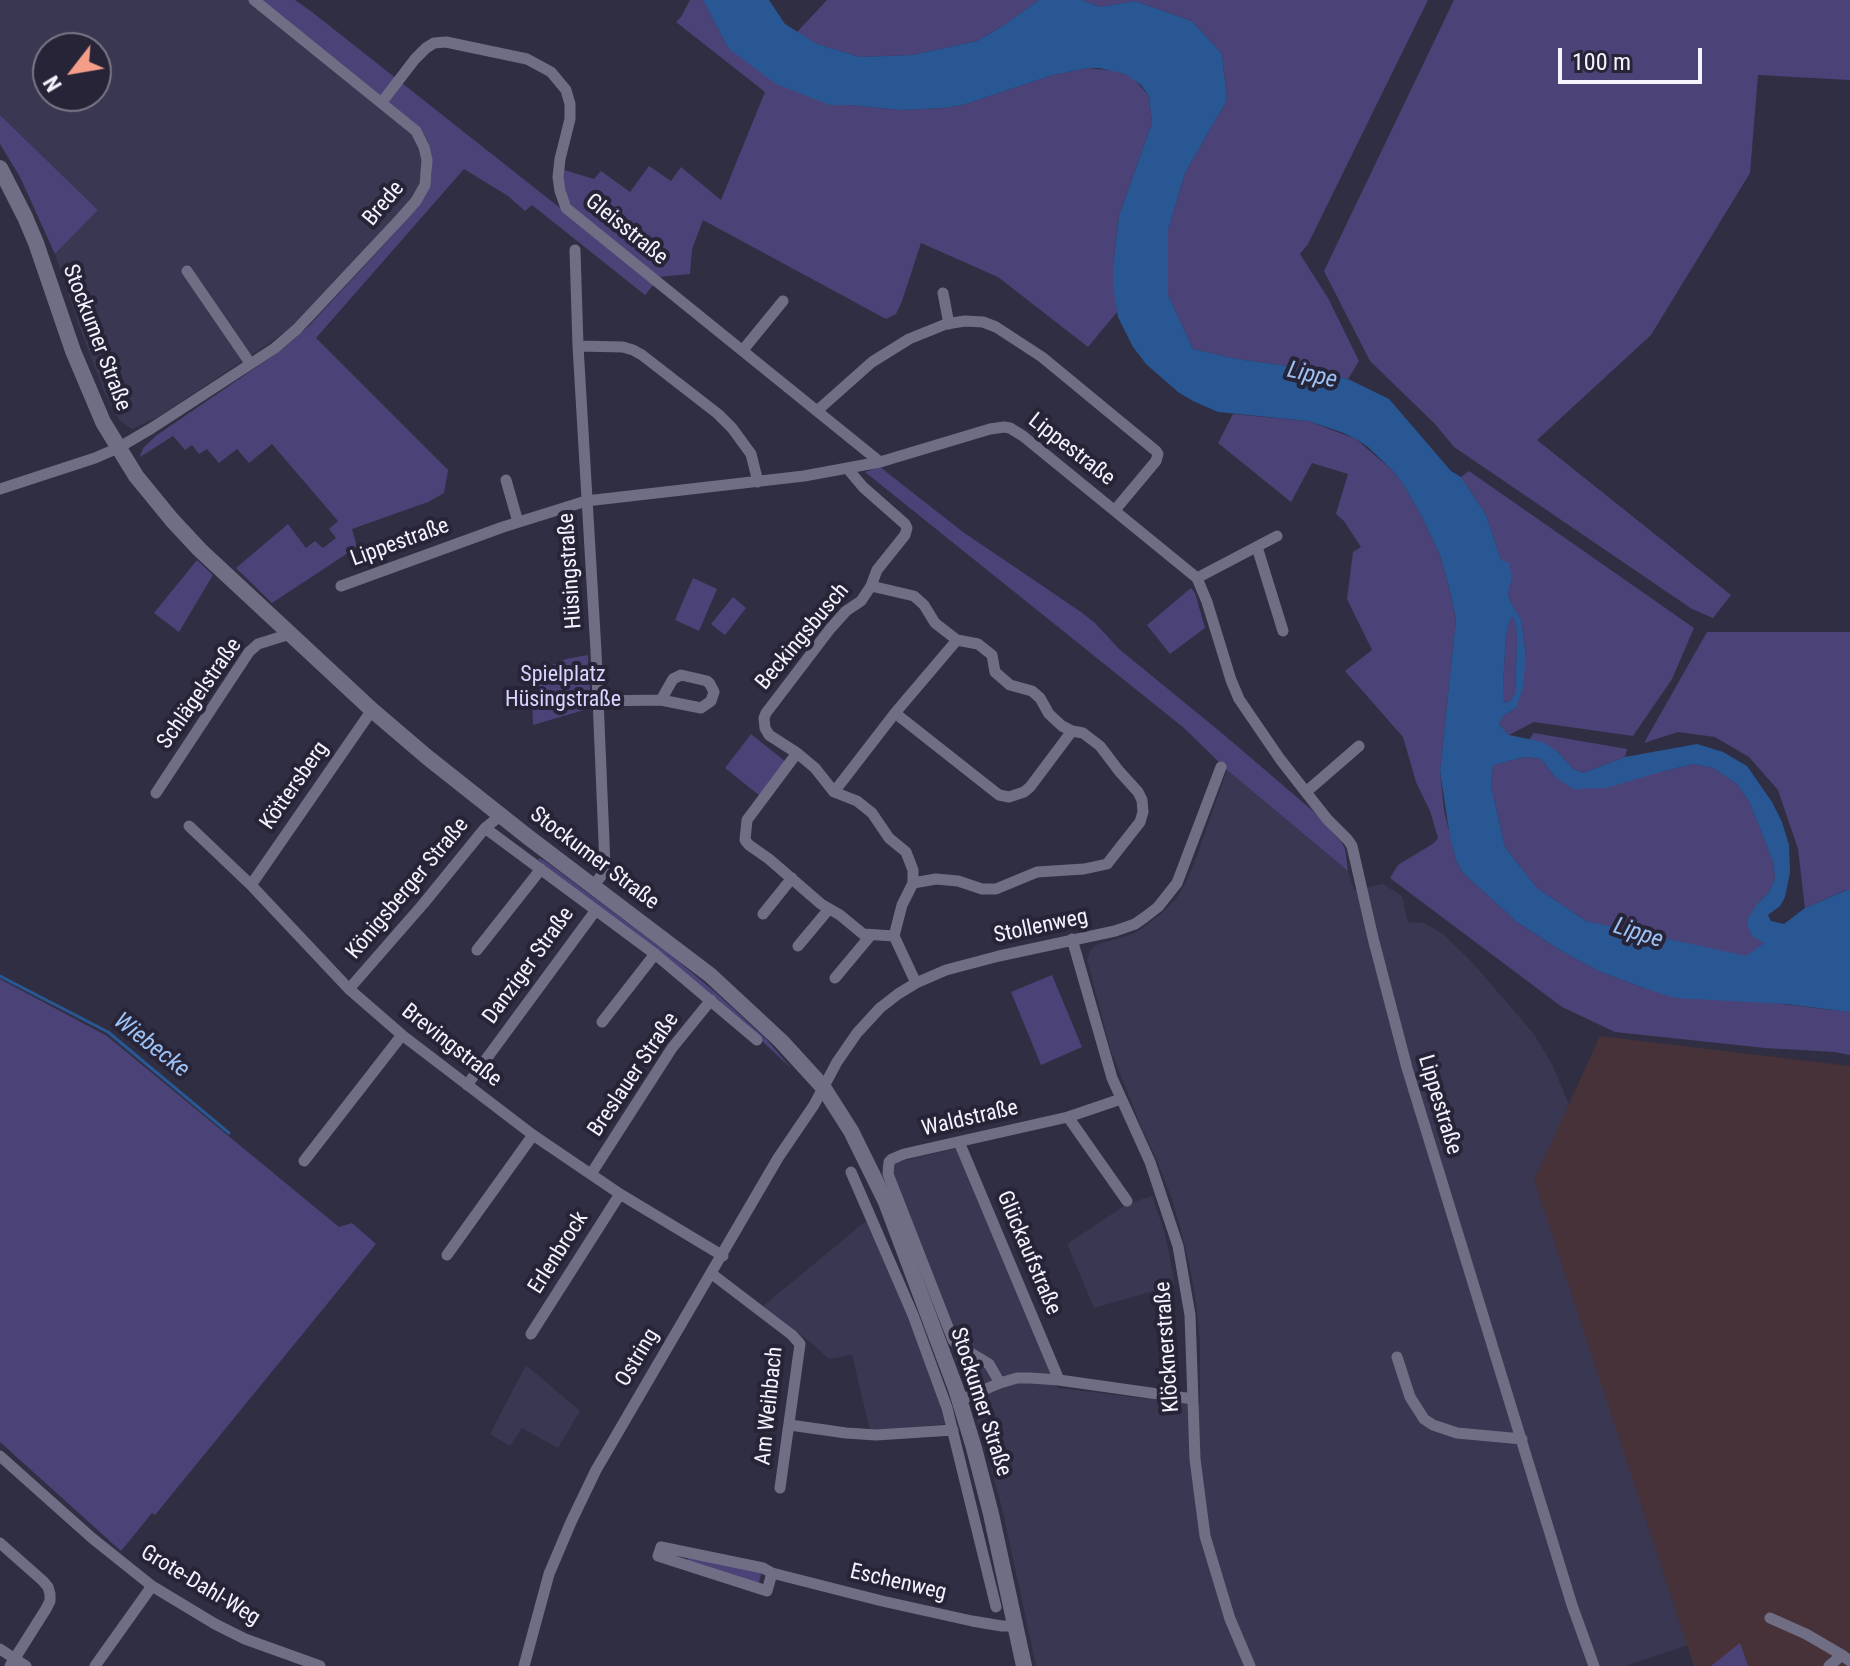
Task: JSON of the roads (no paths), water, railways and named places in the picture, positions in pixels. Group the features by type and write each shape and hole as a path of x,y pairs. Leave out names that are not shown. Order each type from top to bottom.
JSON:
{"main road":[{"name":"Stockumer Straße","path":"0,168 36,243 87,387 103,422 136,476 172,520 372,710 500,816 710,975 781,1041 823,1087 851,1131 886,1202 960,1400 991,1514 1024,1666"}],"street":[{"name":"Brede","path":"0,489 118,448 275,348 297,329 416,201 425,185 427,160 416,131 254,0"},
{"name":"Gleisstraße","path":"382,102 415,59 434,43 446,42 527,59 551,72 566,90 570,104 570,119 558,177 566,208 880,462"},
{"name":"Hüsingstraße","path":"575,250 605,867 593,886"},
{"path":"187,271 250,363"},
{"path":"943,293 949,324"},
{"path":"743,350 783,301"},
{"path":"818,410 882,355 909,339 949,324 973,320 996,327 1057,369 1158,454 1156,461 1115,510"},
{"path":"578,346 623,347 642,355 732,428 751,454 758,482"},
{"name":"Lippestraße","path":"341,586 518,522 586,501 804,476 880,462 990,429 1010,428 1197,578 1235,691 1306,792 1352,846 1407,1068 1572,1605 1594,1666"},
{"name":"Beckingsbusch","path":"847,468 863,487 905,524 905,535 877,570 861,601 846,611 830,629 766,713 765,728 769,735 815,768 834,792 857,801 872,813 882,830 906,852 913,870 913,883 936,879 996,889 1037,872 1107,864 1140,822 1142,800 1133,784 1100,746 1083,733 1062,726 1032,691 1010,685 995,672 992,655 978,644 957,640 935,623 914,596 871,586"},
{"path":"506,480 518,522"},
{"path":"1197,578 1277,536"},
{"path":"1257,547 1283,631"},
{"name":"Schlägelstraße","path":"156,793 249,652 258,644 290,634"},
{"path":"834,792 957,640"},
{"path":"598,701 661,700"},
{"name":"Köttersberg","path":"251,885 372,710"},
{"path":"895,713 999,795 1009,797 1030,787 1072,731"},
{"path":"1306,792 1359,746"},
{"path":"797,753 747,820 745,840 863,934 894,936"},
{"name":"Stollenweg","path":"823,1087 857,1033 880,1008 916,983 972,962 1115,931 1135,924 1158,907 1177,883 1221,767"},
{"name":"Königsberger Straße","path":"349,989 485,828 500,816"},
{"name":"Brevingstraße","path":"189,826 251,885 349,989 402,1035 533,1135 620,1194 723,1256"},
{"name":"Stockumer Straße","path":"485,828 655,954 757,1040"},
{"name":"Stockumer Straße","path":"477,950 541,869"},
{"path":"763,914 792,878"},
{"path":"913,883 902,905 894,936 916,983"},
{"path":"798,946 829,909"},
{"name":"Danziger Straße","path":"467,1085 596,910"},
{"path":"835,978 871,935"},
{"name":"Klöcknerstraße","path":"1072,939 1104,1054 1150,1162 1178,1246 1190,1312 1195,1459 1205,1536 1230,1619 1250,1666"},
{"path":"602,1022 655,954"},
{"name":"Breslauer Straße","path":"591,1174 672,1048 711,1000"},
{"path":"304,1161 402,1035"},
{"name":"Ostring","path":"524,1666 549,1574 596,1470 778,1158 823,1087"},
{"name":"Waldstraße","path":"888,1168 892,1159 904,1154 1068,1117 1121,1099"},
{"path":"1068,1117 1127,1201"},
{"path":"447,1255 533,1135"},
{"name":"Glückaufstraße","path":"959,1142 1059,1380"},
{"name":"Stockumer Straße","path":"888,1168 953,1340 989,1364 1000,1383"},
{"name":"Stockumer Straße","path":"851,1172 932,1364 953,1430 996,1607"},
{"name":"Erlenbrock","path":"531,1334 620,1194"},
{"name":"Am Weihbach","path":"712,1274 797,1338 800,1344 780,1488"},
{"path":"1397,1357 1410,1397 1424,1419 1433,1425 1457,1433 1522,1439"},
{"path":"960,1400 1017,1378 1059,1380 1193,1399"},
{"path":"790,1425 876,1435 953,1430"},
{"name":"Grote-Dahl-Weg","path":"0,1456 92,1538 152,1586 245,1639 320,1666"},
{"path":"0,1543 43,1581 50,1594 46,1609 12,1662"},
{"name":"Eschenweg","path":"772,1573 767,1591 658,1556 661,1547 763,1568 772,1573 882,1601 972,1621 1015,1626"},
{"path":"95,1666 152,1586"},
{"path":"1770,1618 1806,1634 1846,1658"},
{"path":"0,1649 12,1662 26,1666"},
{"path":"1829,1666 1846,1658"}],"water":[{"name":"Lippe","path":"703,0 769,0 785,24 817,44 860,57 912,55 977,41 1039,0 1082,0 1100,7 1135,1 1192,21 1222,54 1227,100 1185,173 1168,230 1168,295 1193,349 1348,379 1389,399 1451,471 1461,477 1486,515 1501,560 1509,563 1512,578 1508,594 1521,619 1526,655 1523,688 1516,708 1503,716 1499,724 1509,735 1543,742 1558,752 1573,769 1583,773 1625,757 1697,744 1723,752 1747,766 1772,802 1789,845 1790,873 1785,897 1780,906 1768,915 1771,921 1784,924 1805,908 1850,890 1850,1012 1785,1004 1675,998 1644,988 1601,972 1563,952 1517,922 1463,873 1450,837 1440,771 1456,619 1440,555 1401,481 1368,447 1341,432 1308,421 1218,412 1193,401 1146,364 1133,347 1118,317 1113,267 1119,216 1152,123 1149,96 1141,85 1125,74 1088,68 1053,75 963,105 943,108 901,110 830,105 776,84 728,48","holes":["1511,617 1516,626 1517,640 1515,693 1506,703 1503,685 1506,635","1525,757 1541,759 1555,777 1573,789 1606,788 1694,764 1713,768 1737,784 1749,801 1773,862 1775,878 1769,892 1748,919 1752,936 1764,943 1746,956 1586,921 1537,888 1505,847 1491,785 1493,765"]}],"waterway":[{"name":"Wiebecke","path":"0,976 108,1032 229,1133"}],"park label":[{"name":"Spielplatz Hüsingstraße","path":"563,688"}]}
